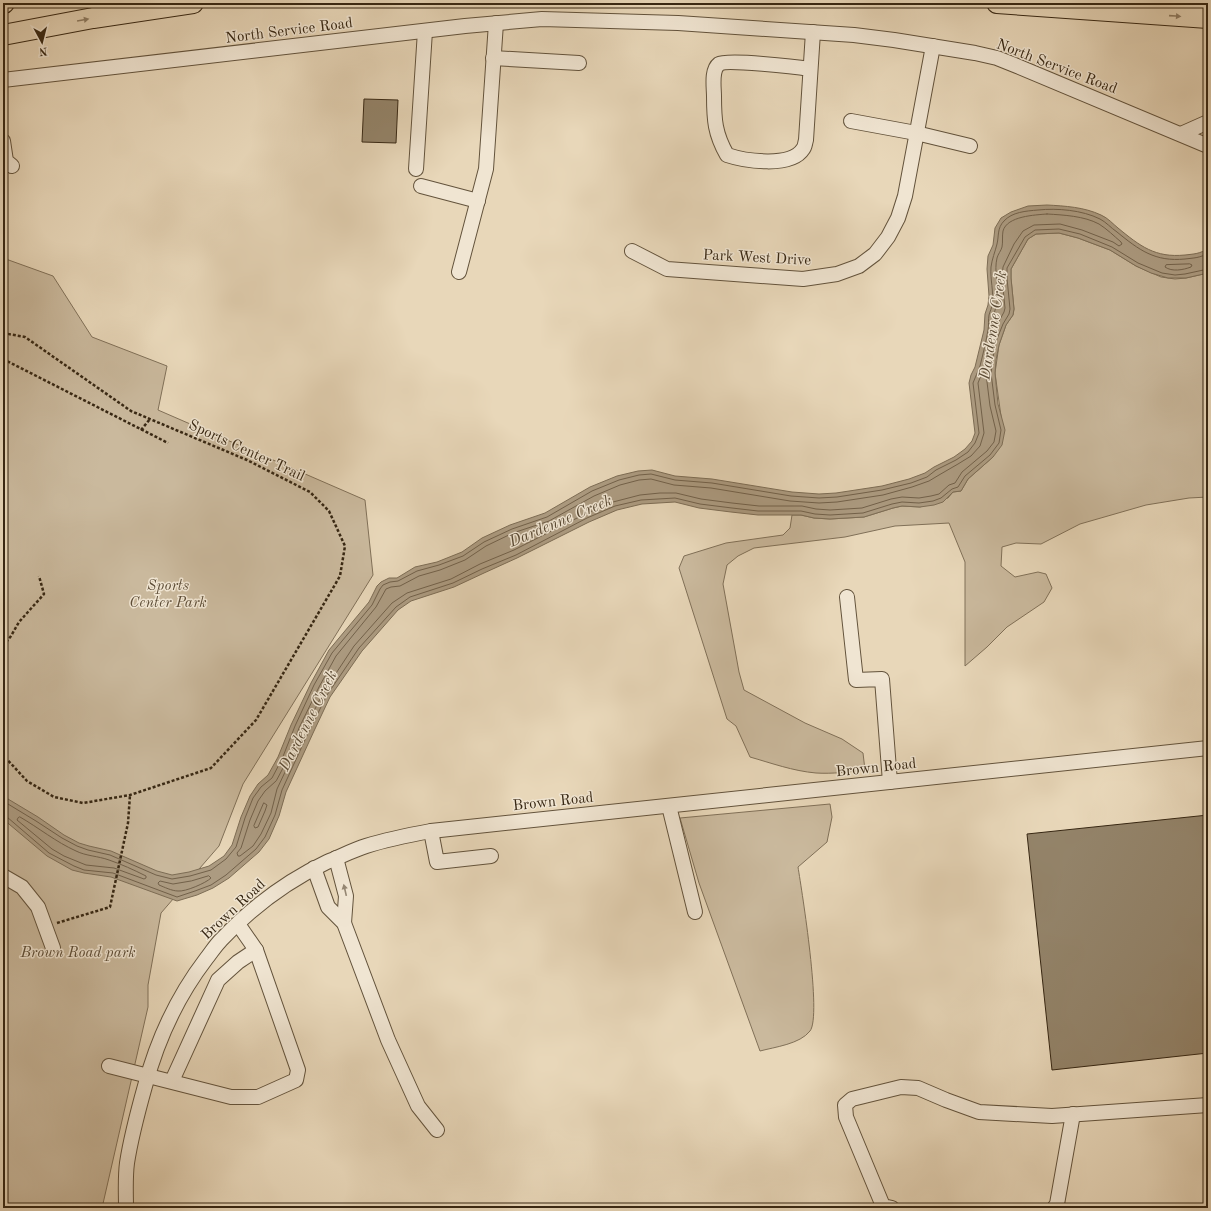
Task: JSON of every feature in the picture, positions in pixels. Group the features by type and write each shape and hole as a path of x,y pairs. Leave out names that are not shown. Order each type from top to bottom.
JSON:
{"highway":[{"path":"3,35 93,18 193,3"},
{"path":"997,3 1208,18"}],"street":[{"name":"North Service Road","path":"3,80 425,31 542,19 678,23 854,35 933,46 998,58 1208,146"},
{"path":"459,272 486,169 496,23"},
{"path":"416,169 425,31"},
{"path":"810,69 724,62 718,65 715,70 714,78 714,119 720,143 727,155 738,158 773,161 788,159 798,155 804,148 806,140 810,69 812,32"},
{"name":"Park West Drive","path":"632,251 667,269 803,279 831,275 859,266 875,254 888,237 898,218 905,196 933,46"},
{"path":"493,58 579,63"},
{"path":"851,121 916,133 970,146"},
{"path":"1181,134 1208,122"},
{"path":"3,141 6,161 12,166"},
{"path":"421,186 478,201"},
{"path":"847,597 856,680 882,679 890,782"},
{"name":"Brown Road","path":"126,1208 127,1163 139,1107 148,1075 163,1034 178,1001 197,970 220,941 260,904 285,885 314,868 336,858 365,846 431,831 1208,748"},
{"path":"669,806 695,912"},
{"path":"431,831 437,862 491,856"},
{"path":"336,858 346,896 344,923 388,1040 418,1106 437,1130"},
{"path":"314,868 328,908 344,923"},
{"path":"3,876 22,887 38,907 53,948"},
{"path":"109,1066 231,1097 258,1097 296,1080 298,1070 256,950 238,924"},
{"path":"172,1081 218,980 238,962 256,950"},
{"path":"892,1208 883,1206 846,1117 845,1105 852,1099 901,1087 918,1088 979,1112 1052,1116 1208,1105"},
{"path":"1054,1208 1057,1204 1073,1114"}],"path":[{"name":"Sports Center Trail","path":"3,333 25,338 131,411 247,460 310,492 330,510 345,546 340,576 256,720 211,768 130,795 83,803 54,797 27,781 3,755"},
{"path":"3,359 168,443"},
{"path":"141,430 150,419"},
{"path":"3,646 19,622 44,594 39,576"},
{"path":"45,927 110,907 128,823 130,795"}],"green space":[{"path":"1059,233 1078,238 1110,250 1136,266 1161,277 1175,279 1208,273 1208,497 1189,498 1146,505 1080,524 1041,544 1016,543 1002,547 1001,566 1015,577 1038,572 1046,574 1052,588 1044,602 1007,627 965,666 965,562 949,523 895,526 845,537 754,548 738,556 727,565 723,584 739,672 744,690 805,723 842,739 863,753 865,770 834,773 807,772 750,757 736,726 727,719 679,568 684,556 726,543 783,535 790,528 792,515 830,519 864,517 902,506 920,507 948,498 953,492 961,491 968,479 993,457 1001,416 995,373 999,345 1006,325 1013,315 1014,309 1011,269 1028,239 1036,234"},
{"name":"Sports Center Park","path":"3,258 53,276 92,337 167,366 158,410 365,500 373,575 243,784 219,846 161,913 148,985 148,1007 102,1208 3,1208"},
{"path":"830,804 832,817 827,842 798,867 813,979 813,1021 810,1031 800,1039 760,1051 699,883 680,818"}],"water":[{"name":"Dardenne Creek","path":"1028,206 1068,206 1095,212 1108,219 1141,245 1156,253 1165,255 1185,255 1200,253 1208,248 1208,273 1186,278 1168,278 1151,273 1136,266 1110,250 1078,238 1059,233 1036,234 1028,239 1011,269 1014,309 1013,315 1006,325 999,345 996,360 995,373 998,404 1005,430 1002,445 993,457 968,479 961,491 953,492 943,502 920,507 902,506 864,517 830,519 801,515 758,515 699,508 675,502 642,504 617,510 454,587 411,601 398,610 362,651 330,697 286,792 279,816 269,839 259,852 229,878 213,888 197,895 177,901 111,877 72,870 47,856 3,819 3,796 79,843 111,851 157,871 172,875 209,866 224,856 232,845 241,817 250,796 258,784 268,775 278,757 311,683 329,650 369,602 377,586 381,582 389,578 397,578 415,567 437,562 462,552 482,538 510,525 545,513 590,487 617,476 638,471 652,470 675,476 712,479 792,492 819,494 882,486 909,479 925,473 954,457 965,449 972,441 975,433 969,383 975,367 984,330 985,314 989,296 987,269 988,256 993,245 995,228 1001,218 1011,212"}],"building":[{"path":"364,99 398,100 396,143 362,142"},
{"path":"1208,815 1208,1053 1052,1070 1027,834"}],"park label":[{"name":"Brown Road park","path":"78,952"}]}
